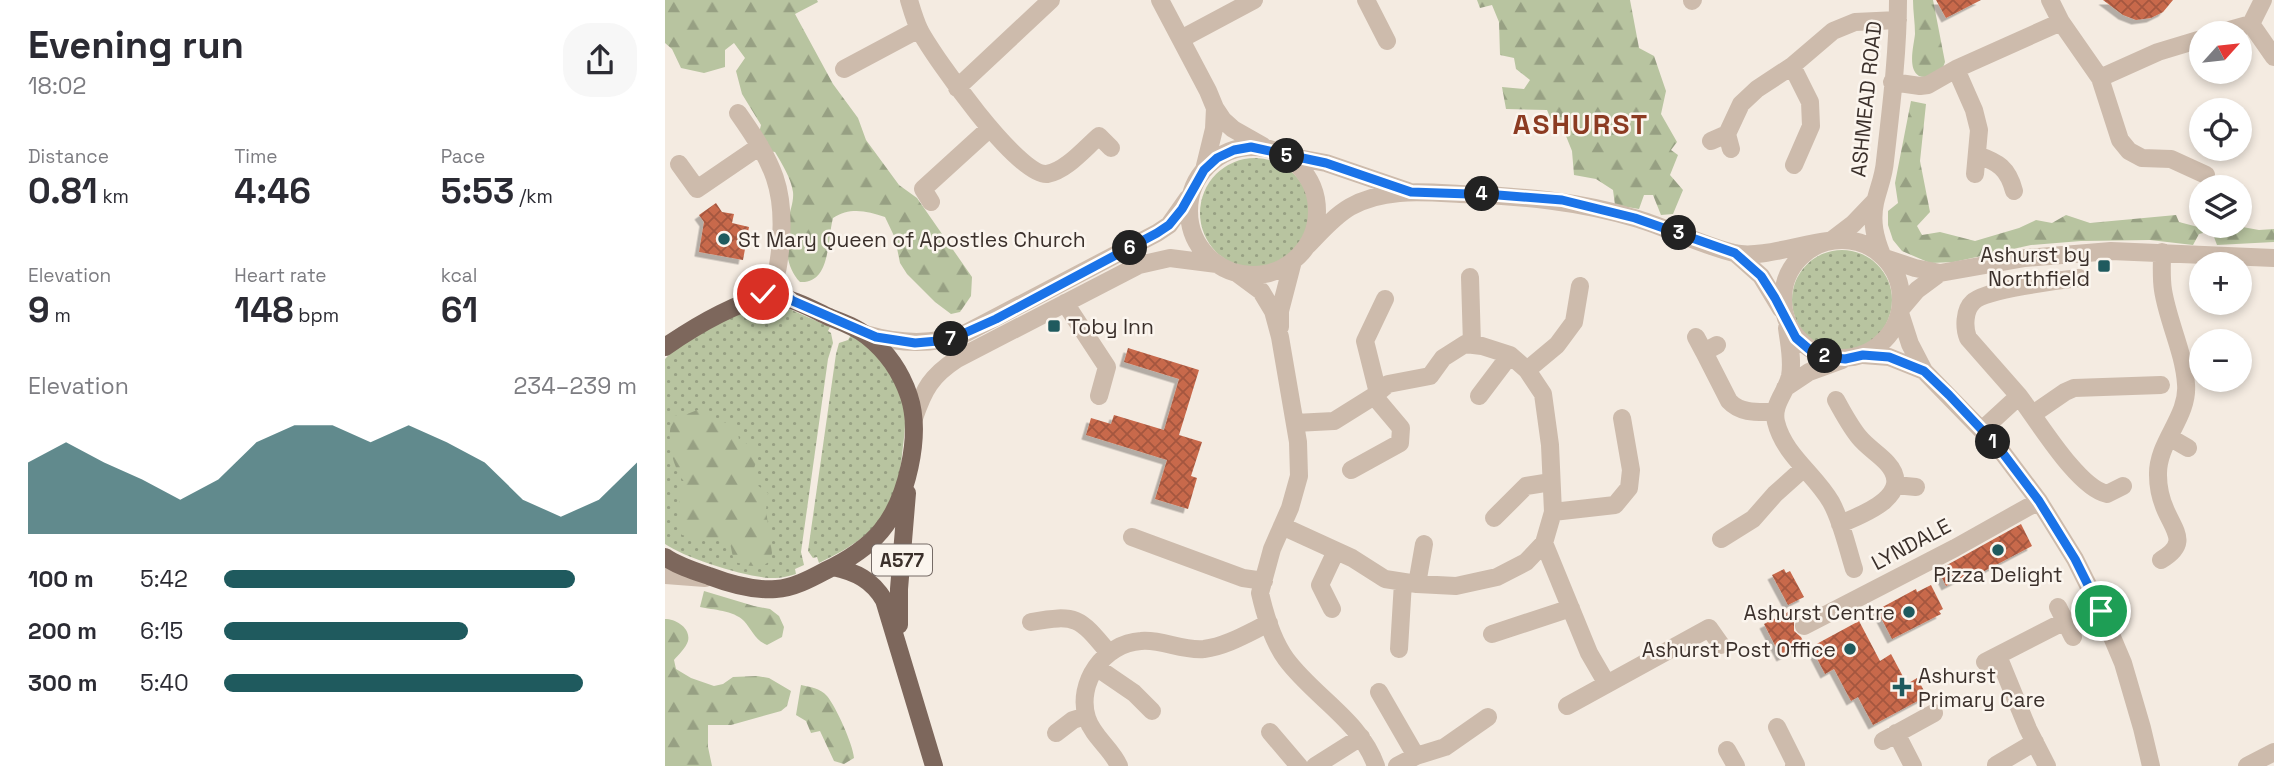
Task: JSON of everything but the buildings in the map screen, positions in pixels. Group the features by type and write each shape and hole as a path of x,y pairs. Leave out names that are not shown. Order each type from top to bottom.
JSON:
{"main road":[{"name":"A577","path":"670,340 734,307 752,300 780,297 859,331 882,349 901,377 914,418 899,589 902,660"},
{"name":"A577","path":"665,557 719,580 764,589 798,584 853,556 882,531 902,494 910,461"},
{"name":"A577","path":"826,571 852,571 877,588 890,615 934,766"}],"street":[{"path":"909,0 919,29 957,88 990,128 1033,171 1045,174 1060,169 1099,136 1111,148"},
{"path":"957,88 1051,0"},
{"path":"1160,0 1215,108 1233,129 1300,169 1312,186 1317,206 1315,227 1307,246"},
{"path":"1181,39 1254,0"},
{"path":"1366,0 1387,41"},
{"name":"ASHMEAD ROAD","path":"1883,257 1873,229 1875,201 1885,164 1898,0"},
{"path":"2050,0 2061,22 2100,78 2120,141 2129,151 2142,158 2171,159 2206,175"},
{"path":"2252,22 2263,0"},
{"path":"1723,141 1741,104 1833,31 1855,22 1898,20"},
{"path":"1892,82 1928,85 1956,69 2061,22"},
{"path":"2252,25 2274,57"},
{"path":"845,69 919,29"},
{"path":"2100,78 2158,52 2189,42"},
{"path":"1792,66 1810,102 1811,126 1794,165"},
{"path":"1956,69 1979,130 1975,174"},
{"path":"914,418 923,393 950,363 975,350 1000,327 1169,225 1182,209 1204,170 1214,129 1215,108"},
{"path":"738,113 760,146 777,183 782,208 776,279 784,293 793,301"},
{"path":"931,202 923,189 990,128"},
{"path":"679,164 697,189 760,146"},
{"path":"1204,170 1217,158 1234,150 1251,147 1326,163 1411,192"},
{"path":"1977,155 1995,161 2006,172 2014,191"},
{"path":"1192,191 1189,211 1192,232 1202,250 1217,264 1238,274 1261,291 1273,311 1280,337 1298,442 1299,476 1272,549 1260,593 1269,623 1285,658 1361,737 1370,748 1376,766"},
{"path":"1238,274 1257,275 1276,271 1293,261 1326,226 1350,207 1387,195 1411,192 1562,200 1635,218 1735,253 1765,253 1830,241 1850,240 1867,245 1883,257 1895,272 1901,291 1900,312 1910,344 1924,371 1982,430 2039,501 2075,559 2123,663 2151,766"},
{"name":"ASHMEAD ROAD","path":"1830,241 1853,224 1875,201"},
{"path":"1830,241 1810,248 1796,261 1786,277 1782,296 1791,368 1775,412 1782,435 1831,501 1854,569"},
{"path":"1883,257 1940,273 2025,258 2111,251 2274,258"},
{"path":"2161,560 2176,547 2179,533 2159,490 2158,465 2185,402 2186,385 2163,291 2162,252"},
{"path":"1735,253 1761,276 1796,338 1810,350 1827,357 1889,357 1924,371"},
{"path":"859,331 915,343 949,340 1000,327 1066,303 1139,265 1152,261 1170,258 1217,264"},
{"path":"1280,337 1280,311 1293,261"},
{"path":"1785,388 1809,372 1879,346 1892,332 1900,312 1917,290 1940,273"},
{"path":"1470,277 1472,345"},
{"path":"2079,278 2029,285 1978,298 1971,304 1965,328 1968,338 2019,396 2077,474 2092,488 2107,494 2123,486"},
{"path":"752,300 763,294 776,279"},
{"path":"1527,370 1557,345 1574,322 1580,286"},
{"path":"1350,470 1400,443 1401,428 1376,394 1365,341 1385,299"},
{"path":"1066,303 1107,368 1099,396"},
{"path":"1282,526 1352,558 1385,579 1456,586 1497,577 1526,562 1544,543 1553,512 1550,445 1543,394 1527,370 1510,355 1465,344 1443,358 1430,376 1388,384 1334,421 1295,423"},
{"path":"1706,345 1729,401 1734,406 1749,412 1775,412"},
{"path":"1479,396 1510,355"},
{"path":"2033,414 2074,388 2161,385"},
{"path":"1982,430 2019,396"},
{"path":"1836,400 1866,432 1890,467 1895,485 1889,497 1880,505 1840,524"},
{"path":"1553,512 1615,505 1629,488 1631,470 1622,418"},
{"path":"2169,437 2188,448"},
{"path":"1721,539 1734,523 1753,519 1775,494 1804,468"},
{"path":"1494,518 1526,486 1551,482"},
{"path":"1895,485 1916,487"},
{"name":"LYNDALE","path":"1804,626 2039,501"},
{"path":"1132,537 1243,578 1263,581"},
{"path":"1544,543 1589,653 1607,684"},
{"path":"1399,649 1410,583 1424,544"},
{"path":"1332,609 1320,585 1336,551"},
{"path":"665,575 719,580"},
{"path":"1492,634 1571,608"},
{"path":"1031,622 1068,617 1076,620 1091,632 1109,653"},
{"path":"2047,766 1992,659 2065,622"},
{"path":"1119,766 1091,729 1086,716 1085,693 1096,667 1109,653 1139,640 1202,649 1217,646 1269,623"},
{"path":"1567,706 1709,628 1721,645"},
{"path":"1096,667 1135,693 1152,710"},
{"path":"1378,692 1416,755"},
{"path":"1913,766 1890,737 1934,713"},
{"path":"1056,733 1073,720 1086,716"},
{"path":"1397,766 1416,755 1445,747 1488,717"},
{"path":"1777,727 1796,765 1794,766"},
{"path":"1270,732 1299,766"},
{"path":"1315,766 1361,737"},
{"path":"1996,765 2035,742"},
{"path":"2247,766 2274,752"}],"green space":[{"path":"665,0 817,0 818,2 795,14 833,84 858,118 866,140 899,185 917,198 972,277 971,296 960,312 951,314 907,274 900,263 895,238 885,217 865,212 846,212 833,218 822,268 810,281 800,282 791,269 786,244 793,199 792,187 775,152 768,151 758,137 761,125 742,94 736,71 745,58 734,43 725,50 725,67 704,73 681,68 672,49 665,43"},
{"path":"1477,0 1630,0 1639,48 1654,56 1666,91 1661,114 1677,142 1671,150 1678,155 1670,175 1683,190 1673,214 1661,215 1653,195 1644,195 1639,209 1615,205 1613,190 1596,179 1574,175 1572,151 1564,131 1552,122 1547,110 1506,109 1502,87 1524,89 1530,80 1516,69 1514,58 1500,55 1499,22 1492,5 1480,8"},
{"path":"1913,0 1933,0 1945,62 1941,73 1924,77 1915,73 1913,68"},
{"path":"1911,101 1926,104 1920,161 1930,212 1917,226 1922,235 1940,232 1975,241 2036,220 2052,223 2066,215 2090,223 2176,215 2179,222 2189,225 2189,238 2197,238 2193,245 2150,240 2031,245 1954,262 1930,263 1902,251 1893,240 1888,225 1888,211 1898,203 1895,183"},
{"path":"1255,158 1276,162 1294,174 1306,192 1310,213 1306,234 1294,252 1276,264 1255,268 1234,264 1216,252 1204,234 1200,213 1204,192 1216,174 1234,162"},
{"path":"2252,229 2274,229 2274,242 2217,245 2214,238 2252,238"},
{"path":"1842,250 1870,258 1884,272 1892,300 1884,328 1870,342 1842,350 1814,342 1800,328 1792,300 1800,272 1814,258"},
{"path":"766,304 785,307 830,327 828,331 833,343 828,359 801,552 804,565 795,569 796,574 778,578 718,567 665,544 665,359 686,341 712,326"},
{"path":"851,335 881,360 901,396 905,423 900,469 893,498 879,520 856,542 819,563 817,557 813,558 808,551 836,354 839,343 848,340"},
{"path":"700,409 720,421 737,426 739,440 752,446 759,454 753,471 757,485 768,493 766,510 772,553 766,564 753,566 734,562 730,543 726,538 707,541 682,535 679,524 679,492 686,484 673,460 671,423 674,415 682,416"},
{"path":"704,591 770,609 779,616 784,627 782,637 767,645 757,638 739,617 700,607"},
{"path":"665,619 678,623 687,632 687,644 674,660 676,669 691,678 714,686 733,677 757,676 769,678 791,691 787,706 781,711 731,725 708,725 708,747 712,766 665,766"},
{"path":"801,685 827,696 851,744 854,758 844,764 834,761 820,731 811,733 806,721 796,715"}],"place":[{"name":"St Mary Queen of Apostles Church","path":"724,239"},
{"name":"Ashurst by Northfield","path":"2104,266"},
{"name":"Toby Inn","path":"1054,326"},
{"name":"Pizza Delight","path":"1998,550"},
{"name":"Ashurst Centre","path":"1909,612"},
{"name":"Ashurst Post Office","path":"1850,649"},
{"name":"Ashurst Primary Care","path":"1902,687"}],"district":[{"name":"ASHURST","path":"1581,124"}],"route":[{"path":"763,294 776,279 779,287 793,301 865,334 915,343 949,340 996,319 1157,233 1169,225 1182,209 1197,180 1217,158 1234,150 1251,147 1326,163 1411,192 1562,200 1635,218 1735,253 1761,276 1796,338 1810,350 1827,357 1845,359 1863,355 1889,357 1924,371 1999,448 2039,501 2075,559 2101,611"}]}
